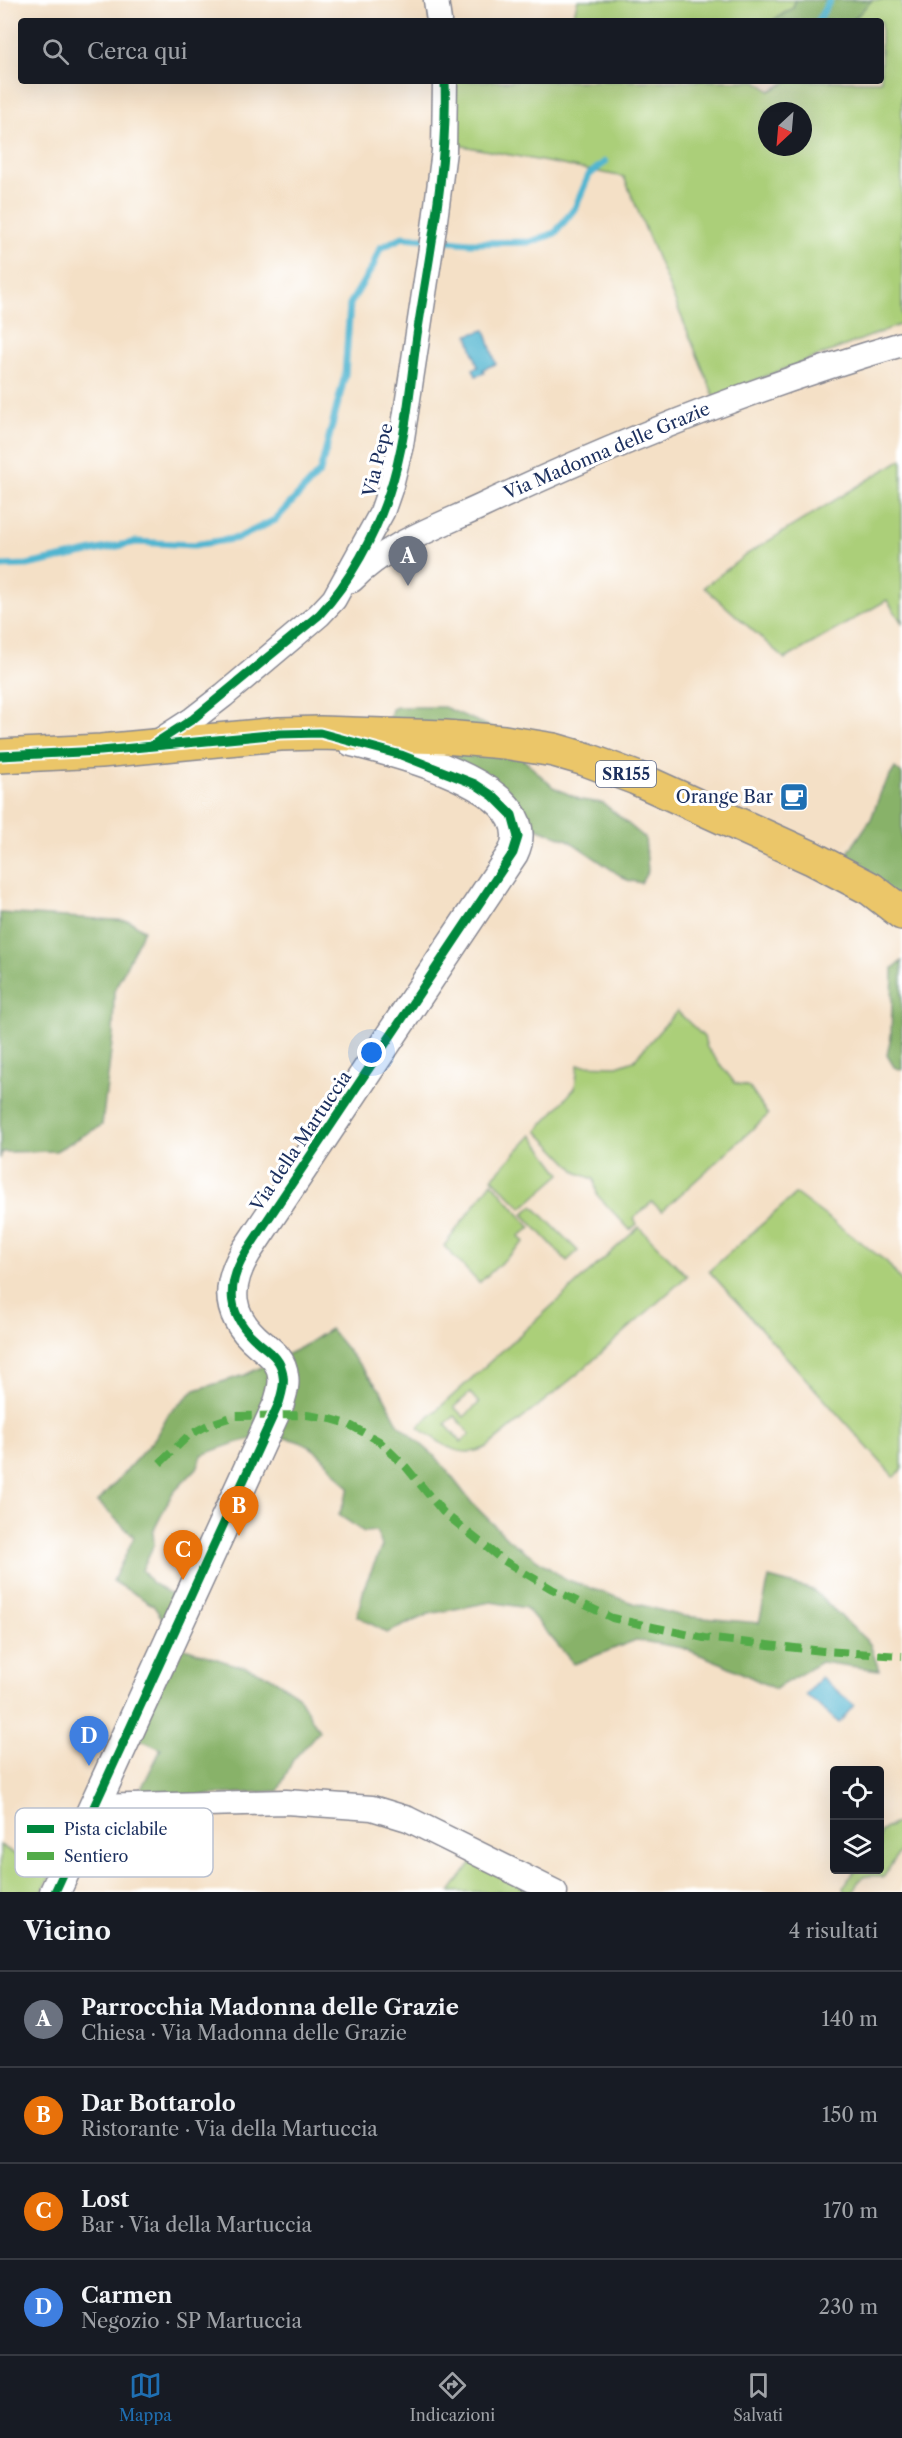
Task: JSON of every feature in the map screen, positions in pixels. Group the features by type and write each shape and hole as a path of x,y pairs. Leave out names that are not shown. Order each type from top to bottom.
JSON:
{"main road":[{"name":"SR155","path":"0,756 149,747 280,734 320,733 479,740 523,745 574,755 636,778 812,858 871,890 902,914"}],"street":[{"path":"436,0 439,18"},
{"name":"Via Pepe","path":"149,747 182,727 224,695 308,625 334,599 366,544 390,489 401,445 444,143 445,84"},
{"name":"Via Madonna delle Grazie","path":"334,599 363,569 392,549 581,460 718,404 821,367 902,344"},
{"name":"Via della Martuccia","path":"94,1807 281,1396 284,1377 278,1361 244,1328 234,1307 232,1285 239,1265 513,853 518,837 514,820 508,810 475,784 401,755 320,733"},
{"path":"94,1807 286,1802 372,1808 408,1819 555,1892"},
{"name":"Via della Martuccia","path":"55,1892 62,1877"}],"green space":[{"path":"578,0 795,0 793,8 777,18 573,18"},
{"path":"795,0 872,0 855,18 777,18 793,8"},
{"path":"872,0 902,0 902,324 714,396 624,177 453,144 448,84 761,84 770,91 783,84 884,84 884,18 855,18"},
{"path":"902,459 902,623 887,600 785,659 704,587 747,554"},
{"path":"397,707 444,707 507,734 525,761 553,787 581,800 603,803 645,838 648,871 641,883 627,880 568,840 537,828 519,810 456,762 389,722 392,709"},
{"path":"895,768 902,774 902,889 895,896 843,860 871,819 882,789"},
{"path":"0,913 130,921 144,930 114,991 113,1035 102,1125 56,1151 2,1152 0,1159"},
{"path":"902,961 902,1070 894,1067 887,1055 891,1036 893,968"},
{"path":"677,1011 704,1037 707,1048 735,1083 749,1087 768,1115 662,1211 652,1202 634,1218 637,1224 630,1230 597,1195 594,1179 578,1173 537,1131 575,1088 578,1065 617,1066 634,1060"},
{"path":"532,1135 561,1174 522,1208 492,1178"},
{"path":"492,1182 531,1228 519,1236 524,1242 479,1283 444,1246"},
{"path":"796,1194 887,1262 902,1282 902,1469 894,1477 709,1271"},
{"path":"533,1206 578,1251 567,1261 523,1214"},
{"path":"639,1227 687,1276 579,1373 487,1447 477,1451 459,1451 443,1444 418,1427","holes":["470,1393 479,1403 464,1417 454,1407","455,1416 470,1434 461,1442 445,1424"]},
{"path":"330,1329 381,1391 399,1425 437,1458 472,1503 509,1540 565,1579 630,1602 682,1616 759,1623 769,1578 813,1590 870,1644 879,1670 821,1662 775,1689 683,1648 636,1640 574,1664 526,1608 491,1602 429,1614 387,1633 357,1616 365,1585 382,1546 377,1531 364,1532 339,1515 349,1488 318,1453 305,1444 276,1437 245,1441 202,1455 198,1467 172,1494 153,1532 154,1544 142,1570 152,1583 176,1597 164,1621 153,1605 113,1581 134,1537 98,1502 155,1438 169,1413 195,1390 245,1375 302,1347"},
{"path":"179,1646 269,1676 298,1695 319,1731 293,1760 278,1791 136,1799 161,1749 137,1738"},
{"path":"902,1823 902,1848 883,1878 864,1877 854,1892 844,1892 843,1888 852,1874 884,1874 884,1830 893,1824"},
{"path":"0,1845 15,1854 15,1877 50,1877 42,1892 0,1892"},
{"path":"472,1862 536,1892 450,1892"}],"water":[{"path":"485,330 496,364 483,369 484,373 476,376 473,369 478,367 468,335"},
{"path":"821,1677 854,1705 839,1723 806,1695"}],"waterway":[{"path":"820,18 830,0"},
{"path":"0,566 27,565 136,542 194,545 238,538 275,520 320,472 345,375 350,304 373,266 380,248 403,237 470,243 531,242 555,233 575,208 589,175 605,162"}],"marked path":[{"path":"160,1463 189,1435 210,1424 235,1416 307,1415 331,1419 348,1424 379,1441 406,1467 443,1512 501,1559 552,1589 612,1618 704,1638 823,1651 902,1656"}],"cycle path":[{"path":"154,744 193,719 319,615 351,573 377,525 395,474 407,415 441,177 445,84"},
{"path":"0,756 101,751 280,734 320,733 401,755 475,784 493,796 512,815 518,837 513,853 239,1265 232,1289 235,1312 248,1333 271,1353 280,1365 284,1383 279,1403 93,1808"},
{"path":"55,1892 62,1877"}],"place":[{"name":"Parrocchia Madonna delle Grazie","path":"408,586"},
{"name":"Orange Bar","path":"794,797"},
{"name":"Dar Bottarolo","path":"239,1536"},
{"name":"Lost","path":"183,1580"},
{"name":"Carmen","path":"89,1766"}]}
